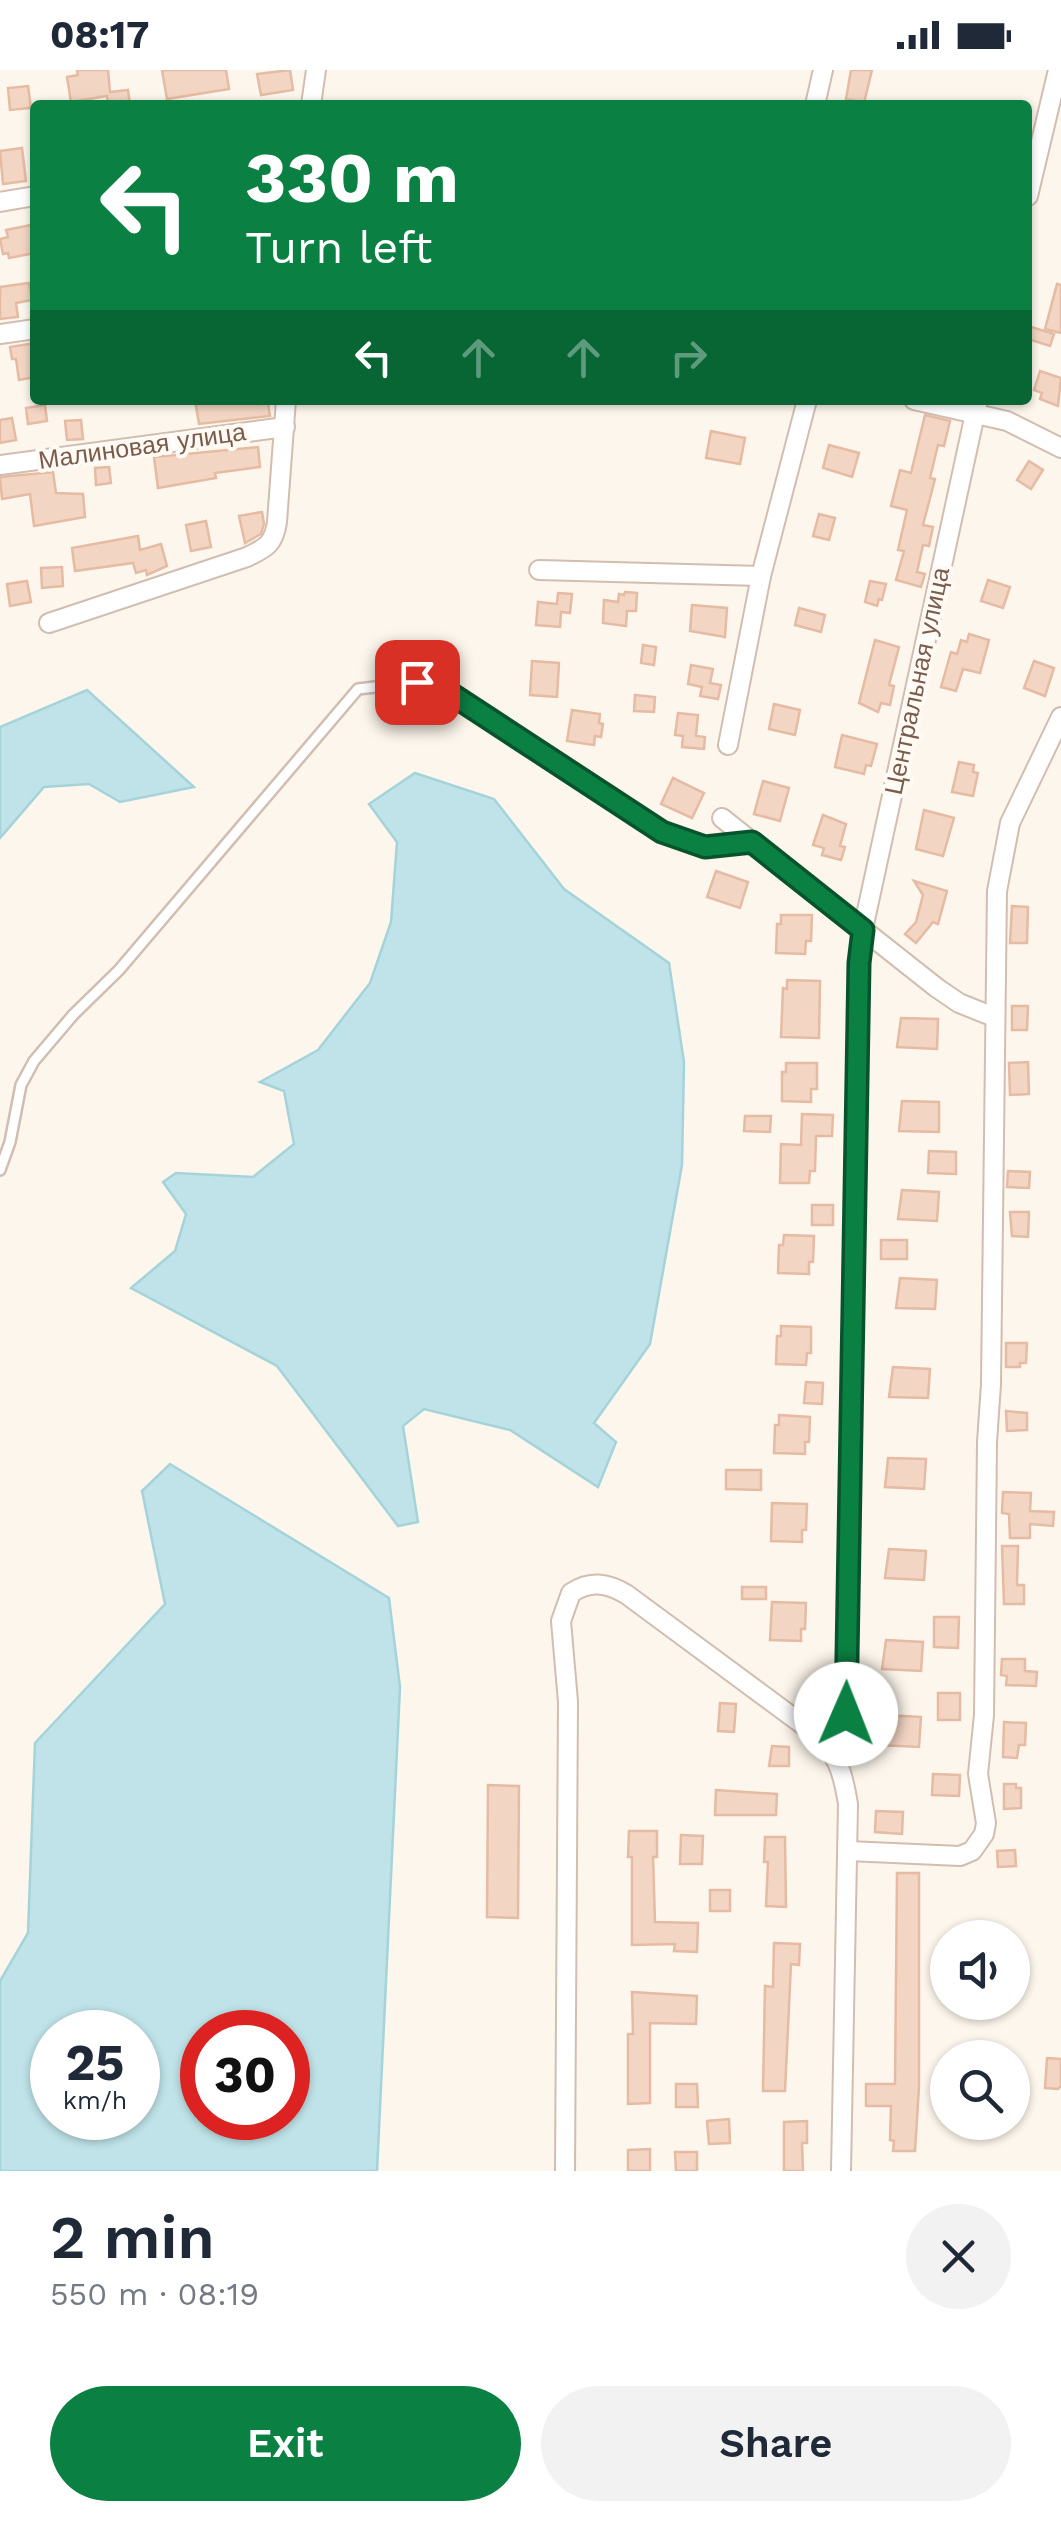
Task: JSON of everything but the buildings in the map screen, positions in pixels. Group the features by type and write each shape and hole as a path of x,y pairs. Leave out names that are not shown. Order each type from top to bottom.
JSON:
{"street":[{"path":"312,100 316,70"},
{"path":"816,100 823,70"},
{"path":"1032,179 1058,70"},
{"path":"0,202 30,197"},
{"path":"0,334 30,330"},
{"path":"49,622 247,557 268,546 275,536 286,405"},
{"path":"728,745 761,576 806,405"},
{"path":"976,407 1061,448"},
{"name":"Центральная улица","path":"846,1714 859,963 976,407"},
{"name":"Малиновая улица","path":"0,465 285,427"},
{"path":"540,570 761,576"},
{"path":"848,1850 960,1856 978,1844 986,1829 978,1774 984,1715 997,891 1010,822 1061,717"},
{"path":"722,818 948,995 994,1017"},
{"path":"565,2171 568,1702 560,1621 571,1593 587,1585 611,1585 826,1743 836,1755 848,1804 841,2171"}],"lane":[{"path":"0,1170 21,1085 34,1061 128,961 358,688 434,684 662,832 705,847 752,842"}],"water":[{"path":"87,690 194,787 120,802 89,784 44,787 0,838 0,727"},
{"path":"415,773 494,799 564,889 669,963 684,1062 682,1165 650,1344 594,1423 616,1442 598,1487 510,1430 424,1409 403,1426 418,1522 398,1526 277,1366 131,1288 175,1251 186,1214 163,1182 176,1173 253,1177 294,1144 284,1091 260,1082 318,1050 370,983 391,922 397,842 369,804"},
{"path":"170,1464 389,1598 400,1687 377,2171 0,2171 0,1981 28,1933 35,1743 165,1604 142,1491"}],"route":[{"path":"417,682 442,688 662,832 705,847 752,842 863,930 859,963 846,1714"}]}
